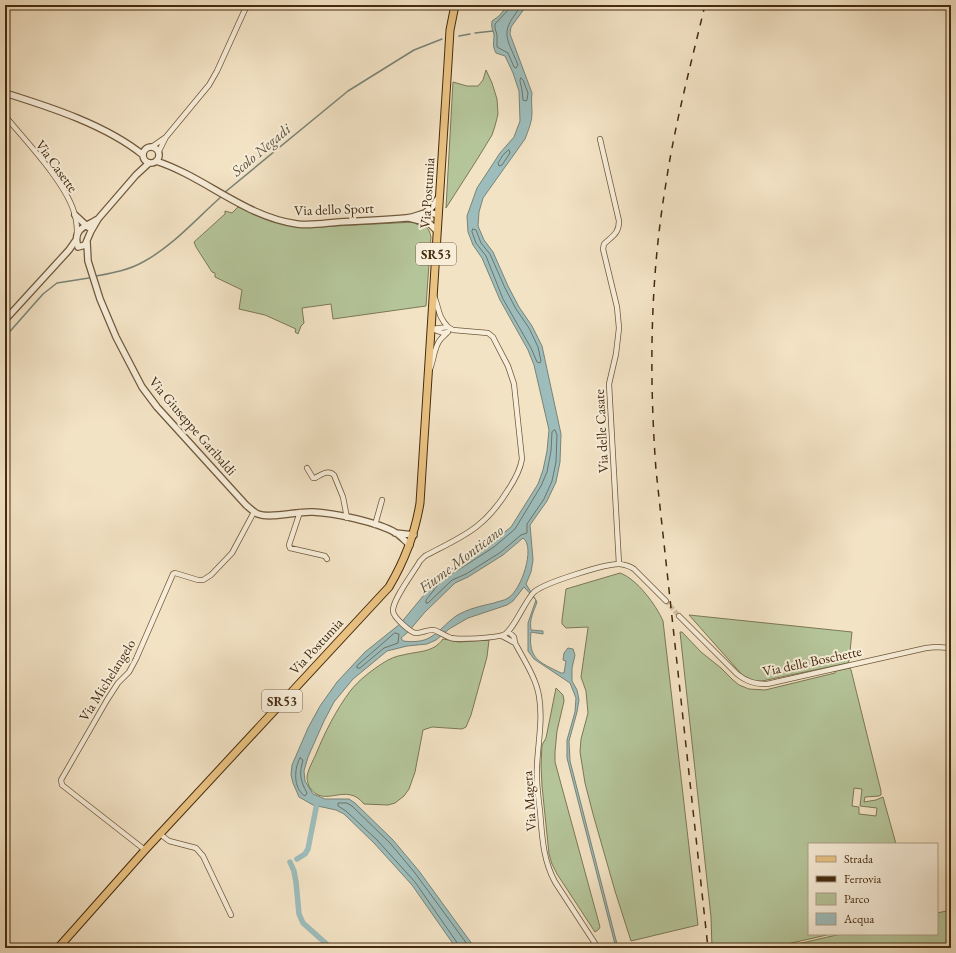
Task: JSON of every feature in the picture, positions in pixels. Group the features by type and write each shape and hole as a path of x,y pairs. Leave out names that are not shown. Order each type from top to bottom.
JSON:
{"main road":[{"name":"Via Postumia","path":"144,850 390,587 403,563 412,540 420,503 450,30 455,5"},
{"name":"SR53","path":"58,948 144,850"}],"street":[{"path":"88,261 87,242 89,228 136,175 152,162 159,153 166,137 209,85 247,5"},
{"path":"5,93 43,104 78,118 129,144 143,157 152,162"},
{"name":"Via Casette","path":"5,116 65,190 75,215 77,237"},
{"path":"136,175 144,150 166,137"},
{"name":"Via delle Casate","path":"600,139 619,221 619,228 617,232 604,244 603,249 617,307 619,328 616,354 609,384 619,564"},
{"path":"129,144 150,147"},
{"name":"Via dello Sport","path":"150,147 159,153 171,166"},
{"name":"Via dello Sport","path":"152,162 171,166 250,209 269,217 298,224 409,218 426,212"},
{"path":"426,212 440,197"},
{"path":"426,212 438,216"},
{"path":"75,215 89,228"},
{"path":"421,220 438,216"},
{"path":"409,218 429,223 438,231"},
{"path":"5,320 69,250 77,237 80,228 89,228"},
{"path":"77,237 79,247 88,261"},
{"path":"69,250 85,246 87,242"},
{"name":"Via Giuseppe Garibaldi","path":"88,261 94,284 116,337 142,387 157,407 254,512"},
{"path":"434,295 438,305 438,313 448,327 453,330 488,333 493,337 503,355 514,384 522,454 521,465 514,481 504,497 484,521 471,532 425,556 420,561 394,603 393,611 395,617 412,632 416,633 434,630 450,638 461,639 502,636 509,632 526,600 535,591 548,583 610,565 619,564 628,565 634,569 666,601"},
{"path":"432,329 448,327"},
{"path":"432,329 442,333 447,333"},
{"path":"429,372 436,347 440,340 447,333 453,330"},
{"path":"307,468 313,478 328,472 331,472 334,475 343,497 347,518"},
{"path":"375,525 382,500"},
{"path":"254,512 267,516 314,512 375,525 412,540"},
{"name":"Via Michelangelo","path":"144,850 62,785 61,780 107,700 118,683 129,672 136,660 173,574 175,573 198,580 203,580 211,574 232,553 254,512"},
{"path":"300,512 289,545 290,548 324,556 327,559"},
{"path":"395,532 412,540"},
{"name":"Via delle Boschette","path":"679,616 737,674 747,682 759,684 788,680 926,648 951,648"},
{"name":"Via Magera","path":"513,624 515,643 533,679 539,696 540,713 537,768 545,858 554,882 598,948"},
{"path":"509,632 514,637"},
{"path":"502,636 515,643"},
{"path":"160,834 169,842 196,848 203,856 231,915"}],"green space":[{"path":"486,70 497,99 498,114 495,126 492,135 446,208 453,82 467,86 478,86 483,80"},
{"path":"238,207 271,221 293,226 315,227 415,222 416,224 424,226 428,229 431,237 426,306 333,319 331,304 302,308 304,323 298,334 295,332 296,329 265,315 239,309 242,290 215,277 215,273 212,272 194,242 225,214 225,211 232,213"},
{"path":"620,573 633,581 645,593 663,621 698,925 631,941 593,814 585,783 580,752 581,739 588,713 586,691 581,677 588,627 566,628 562,624 566,589"},
{"path":"689,615 852,632 849,661 848,663 762,681 755,681 744,677"},
{"path":"680,632 682,632 701,652 739,685 749,689 765,690 850,668 881,791 881,795 879,796 865,797 864,802 883,797 896,843 808,843 808,935 827,935 770,948 712,948 711,917","holes":["854,788 862,789 860,806 877,808 876,816 859,814 859,807 852,806"]},
{"path":"443,639 459,642 489,640 487,657 471,715 466,727 462,729 432,727 423,730 415,772 409,789 404,796 395,803 388,805 364,804 357,798 350,795 343,794 322,796 316,794 308,784 308,771 331,721 351,690 366,675 388,660 398,656 425,651 435,647"},
{"path":"556,688 563,695 564,701 557,731 555,762 600,927 595,932 557,874 549,854 541,765 542,745 546,738"},
{"path":"951,910 951,948 780,948 837,935 938,935 938,913"}],"water":[{"path":"508,5 527,5 511,27 510,34 532,93 532,116 525,139 483,198 479,212 478,226 484,240 493,252 519,307 532,326 542,346 561,434 560,462 556,482 547,501 530,525 533,560 531,572 526,584 535,599 524,587 513,601 507,605 468,618 449,629 436,640 427,644 407,646 387,651 353,679 334,702 308,757 304,771 305,781 313,794 325,799 349,799 393,840 419,871 475,948 456,948 412,885 374,843 344,814 336,810 313,805 299,797 291,775 292,765 308,728 320,706 337,682 365,652 400,624 438,578 491,543 511,527 538,484 543,470 549,430 534,365 528,350 500,300 482,258 473,245 468,232 467,216 477,188 500,153 514,137 520,121 519,91 513,73 505,56 496,53 494,48 492,21 499,16","holes":["523,538 527,543 527,559 522,578 518,587 508,598 465,611 456,616 427,639 415,642 403,641 401,638 455,583 468,577 503,555"]},
{"path":"536,600 537,602 531,619 531,630 543,631 543,634 531,632 531,648 533,654 541,662 561,673 564,673 566,661 563,660 564,653 568,648 573,649 575,655 572,668 572,681 577,690 579,700 569,741 570,761 618,948 616,948 567,758 567,740 575,712 576,698 570,683 534,659 528,651 528,623"}],"waterway":[{"name":"Scolo Negadi","path":"475,33 493,31"},
{"name":"Scolo Negadi","path":"459,36 470,34"},
{"name":"Scolo Negadi","path":"224,193 348,91 414,50 442,39"},
{"name":"Scolo Negadi","path":"96,276 132,267 143,262 175,240 222,196"},
{"name":"Scolo Negadi","path":"5,337 43,294 57,283 89,278"},
{"path":"297,859 305,854 308,849 317,803"},
{"path":"290,862 294,871 299,914 303,923 331,948"}],"tunnel":[{"path":"666,601 679,616"}],"railway":[{"path":"705,5 674,138 661,219 652,326 652,398 656,470 708,948"}],"water label":[{"name":"Fiume Monticano","path":"461,559"}]}
